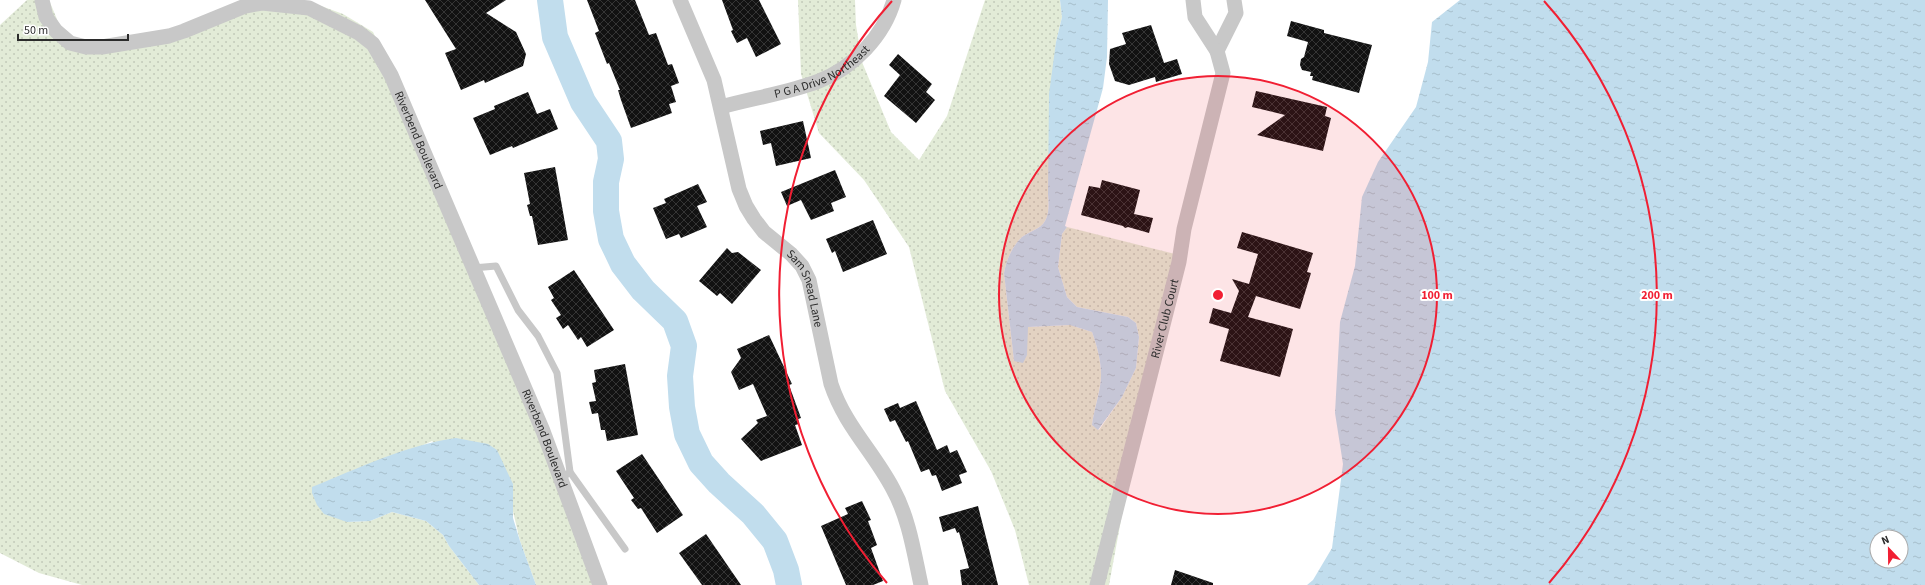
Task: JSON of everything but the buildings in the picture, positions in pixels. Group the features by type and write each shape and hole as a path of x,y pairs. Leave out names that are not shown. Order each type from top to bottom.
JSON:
{"street":[{"name":"Riverbend Boulevard","path":"42,0 46,17 56,31 70,43 86,47 102,47 169,36 230,12 262,3 309,4 359,33 372,44 382,58 543,431 566,475 600,585"},
{"name":"Sam Snead Lane","path":"680,0 708,64 721,107 739,189 746,206 764,232 791,254 802,266 809,280 831,384 836,400 853,430 876,460 894,490 907,523 921,585"},
{"name":"P G A Drive Northeast","path":"721,107 805,86 836,73 858,56 875,37 894,0"},
{"name":"River Club Court","path":"1097,585 1178,262 1184,228 1223,73 1218,51 1195,17 1193,0"},
{"path":"1218,51 1236,13 1234,0"}],"lane":[{"path":"473,268 496,266 518,310 538,336 557,373 566,475 625,549"}],"green space":[{"path":"27,0 49,0 59,24 71,36 87,41 158,33 228,10 313,3 343,14 373,32 444,182 607,585 536,585 520,541 512,507 432,441 417,448 347,522 370,521 392,512 426,521 443,535 449,546 479,585 82,585 39,573 0,553 0,25"},
{"path":"798,0 855,0 856,25 862,62 891,132 919,160 947,116 985,0 1060,0 1062,17 1056,42 1048,213 1042,225 1022,237 1012,249 1004,273 1014,361 1027,355 1027,327 1070,325 1092,332 1096,343 1101,375 1092,425 1099,430 1122,397 1136,368 1139,337 1136,323 1128,317 1077,307 1067,297 1058,267 1062,234 1067,227 1183,256 1139,423 1109,585 1029,585 1015,530 991,471 945,391 909,247 864,180 819,133 801,74"}],"water":[{"path":"1060,0 1108,0 1107,57 1103,88 1065,226 1067,227 1062,234 1058,267 1067,297 1077,307 1128,317 1136,323 1139,337 1136,368 1122,397 1098,430 1092,425 1101,381 1101,369 1096,343 1092,332 1070,325 1028,327 1027,355 1023,363 1014,361 1004,273 1012,249 1022,237 1042,225 1048,213 1049,94 1056,42 1062,17"},
{"path":"1460,0 1925,0 1925,585 1307,585 1313,580 1332,548 1343,464 1335,413 1340,322 1355,266 1362,197 1378,162 1416,107 1428,62 1432,22"},
{"path":"456,438 488,444 497,450 513,484 513,518 536,585 479,585 449,546 443,535 426,521 392,512 370,521 347,522 324,514 317,505 312,493 312,487 401,452 437,441"}],"waterway":[{"path":"550,0 555,37 583,102 609,141 611,159 606,182 606,211 611,239 623,264 643,290 675,321 684,346 680,376 682,407 687,434 701,463 719,483 753,514 775,541 786,570 789,585"}]}
